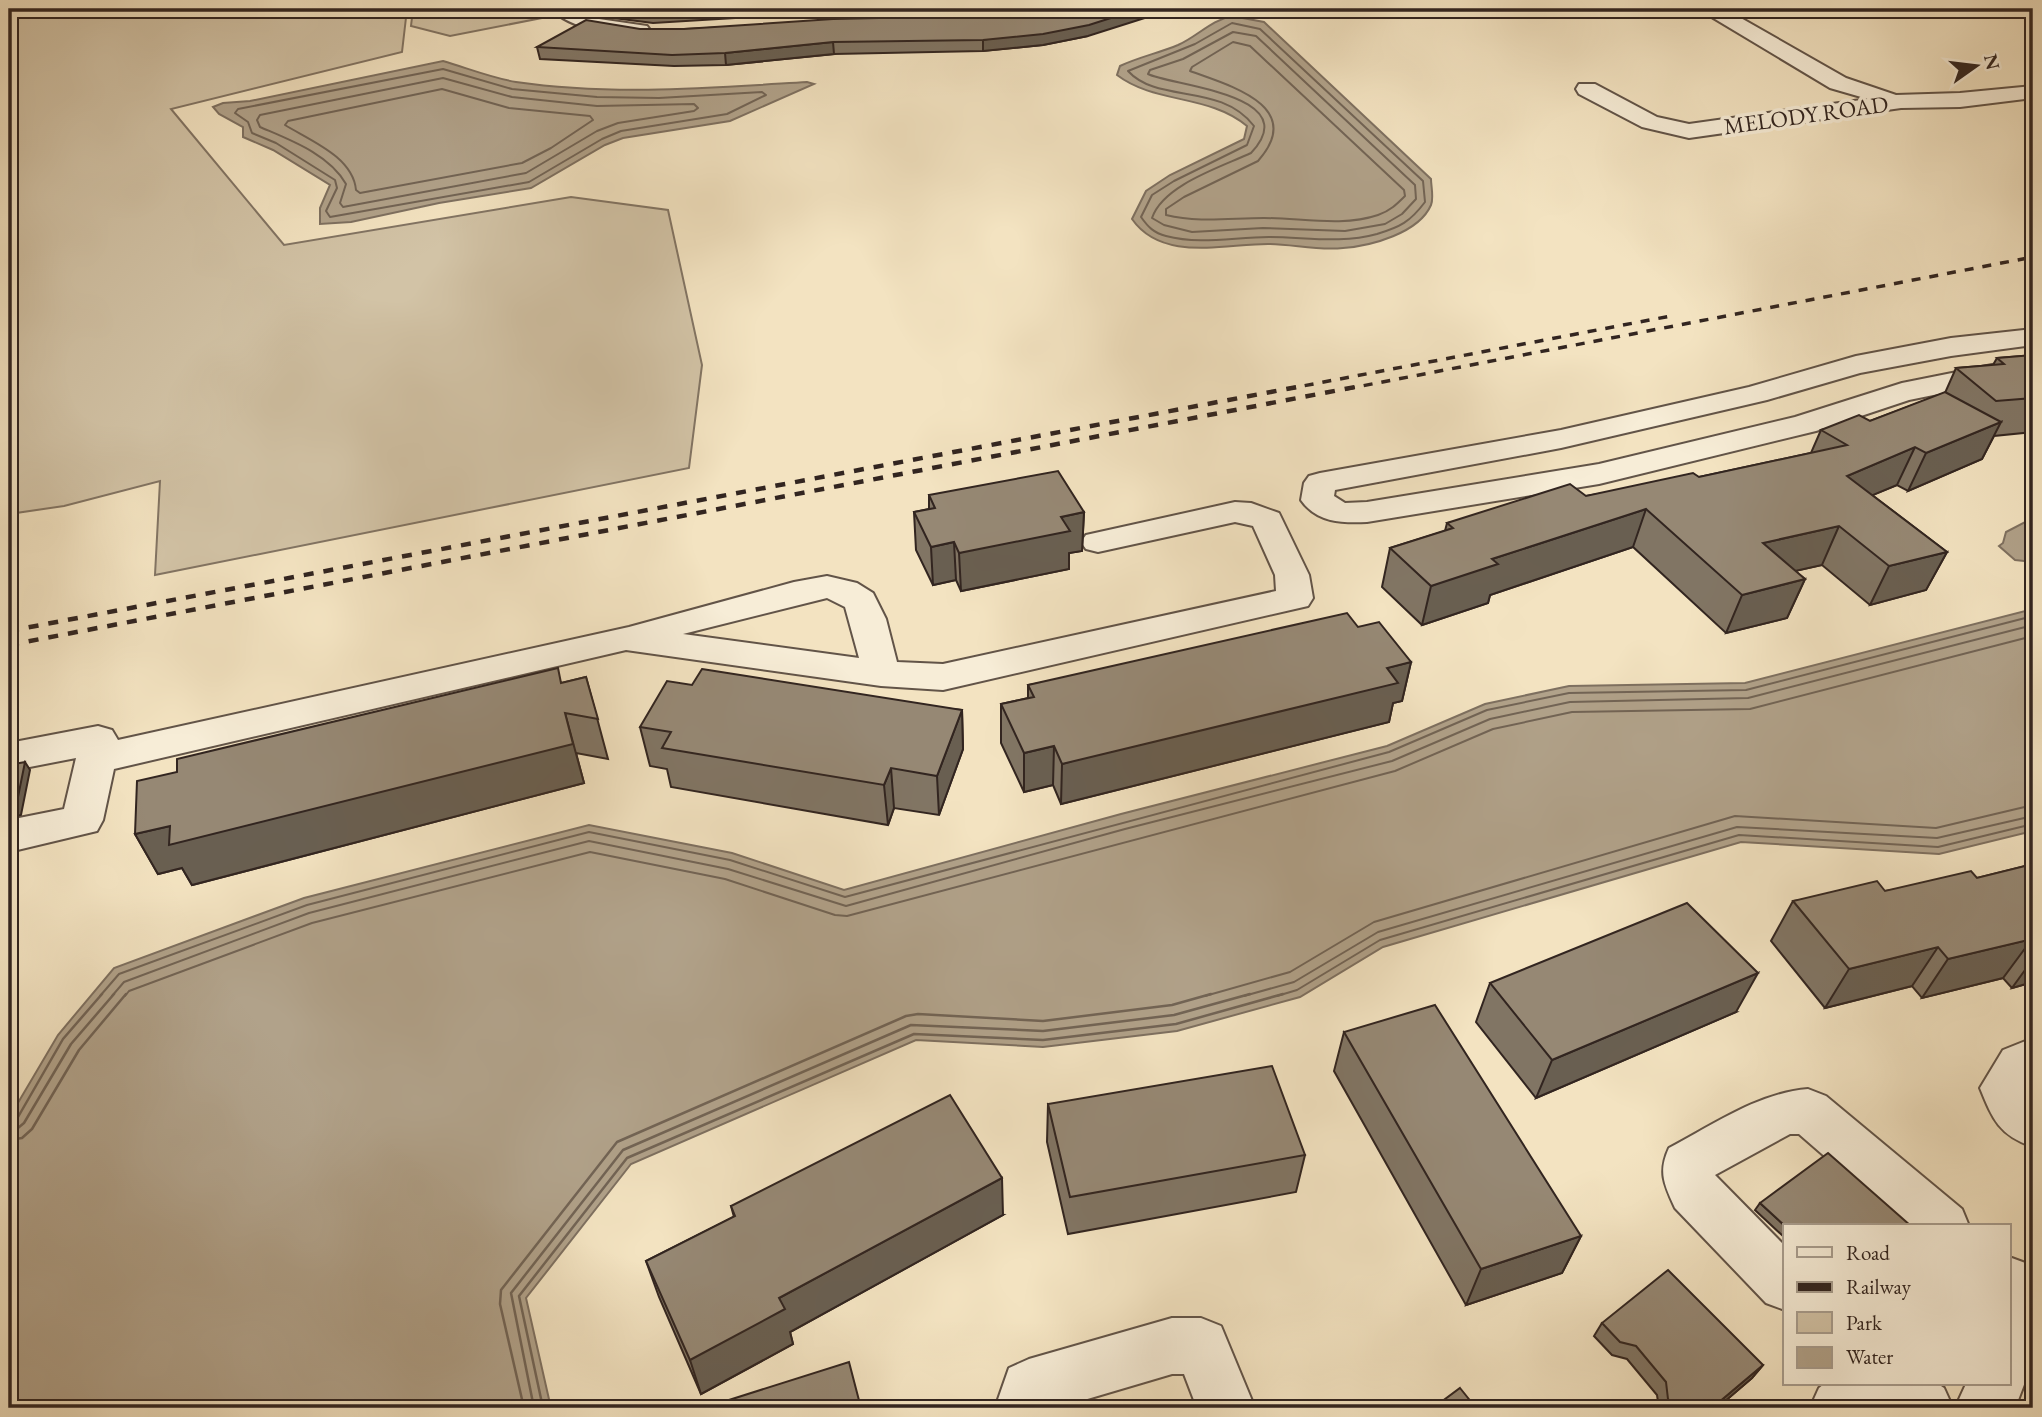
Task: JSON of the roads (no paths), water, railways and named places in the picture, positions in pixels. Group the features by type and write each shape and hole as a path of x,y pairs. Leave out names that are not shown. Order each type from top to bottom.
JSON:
{"street":[{"path":"562,9 604,26 664,32"},
{"path":"1712,9 1838,83 1901,101"},
{"name":"MELODY ROAD","path":"1587,89 1650,122 1689,131 1901,101 1960,100 2033,92"},
{"path":"2033,337 1951,347 1856,365 1756,394 1561,439 1320,483 1317,500 1338,513 1367,512 1599,474 1805,424 1902,392 1993,374 2033,371"},
{"path":"626,638 881,674 943,677 1296,598 1292,575 1267,520 1251,513 1235,512 1098,542"},
{"path":"96,759 626,638 794,593 827,587 845,591 860,601 868,619 881,674"},
{"path":"9,757 98,740 82,820 9,836"},
{"path":"2033,1059 2020,1065 2004,1088 2013,1109 2033,1125"},
{"path":"1783,1282 1693,1191 1687,1164 1783,1113 1808,1111 1941,1224"},
{"path":"2010,1284 2031,1308 2010,1358"},
{"path":"1024,1408 1029,1388 1172,1346 1201,1346 1226,1408"},
{"path":"1839,1408 1867,1386"},
{"path":"1889,1386 1924,1408"},
{"path":"1984,1408 1996,1386"}],"water":[{"path":"1232,16 1264,22 1431,179 1431,205 1425,215 1405,230 1380,241 1324,249 1268,244 1194,248 1176,246 1145,232 1132,219 1146,191 1170,175 1244,139 1247,126 1216,109 1148,91 1132,84 1117,75 1120,66 1178,45 1218,21"},
{"path":"443,61 516,82 589,89 661,90 807,82 814,84 730,121 623,138 605,145 531,188 439,203 351,222 320,224 320,208 330,185 273,150 243,137 243,127 219,114 213,107"},
{"path":"2027,521 2033,523 2033,562 2015,560 1999,546 2003,543 2006,532"},
{"path":"2033,609 2033,831 1939,854 1741,842 1383,947 1300,997 1177,1031 1043,1047 916,1040 631,1164 526,1298 551,1408 9,1408 9,1118 58,1035 114,968 304,898 589,825 732,853 844,890 1121,814 1387,746 1485,704 1569,686 1745,683"}],"railway":[{"path":"1346,389 2033,257"},
{"path":"1287,389 1676,315"},
{"path":"9,631 1297,387"},
{"path":"9,645 1355,387"}]}
